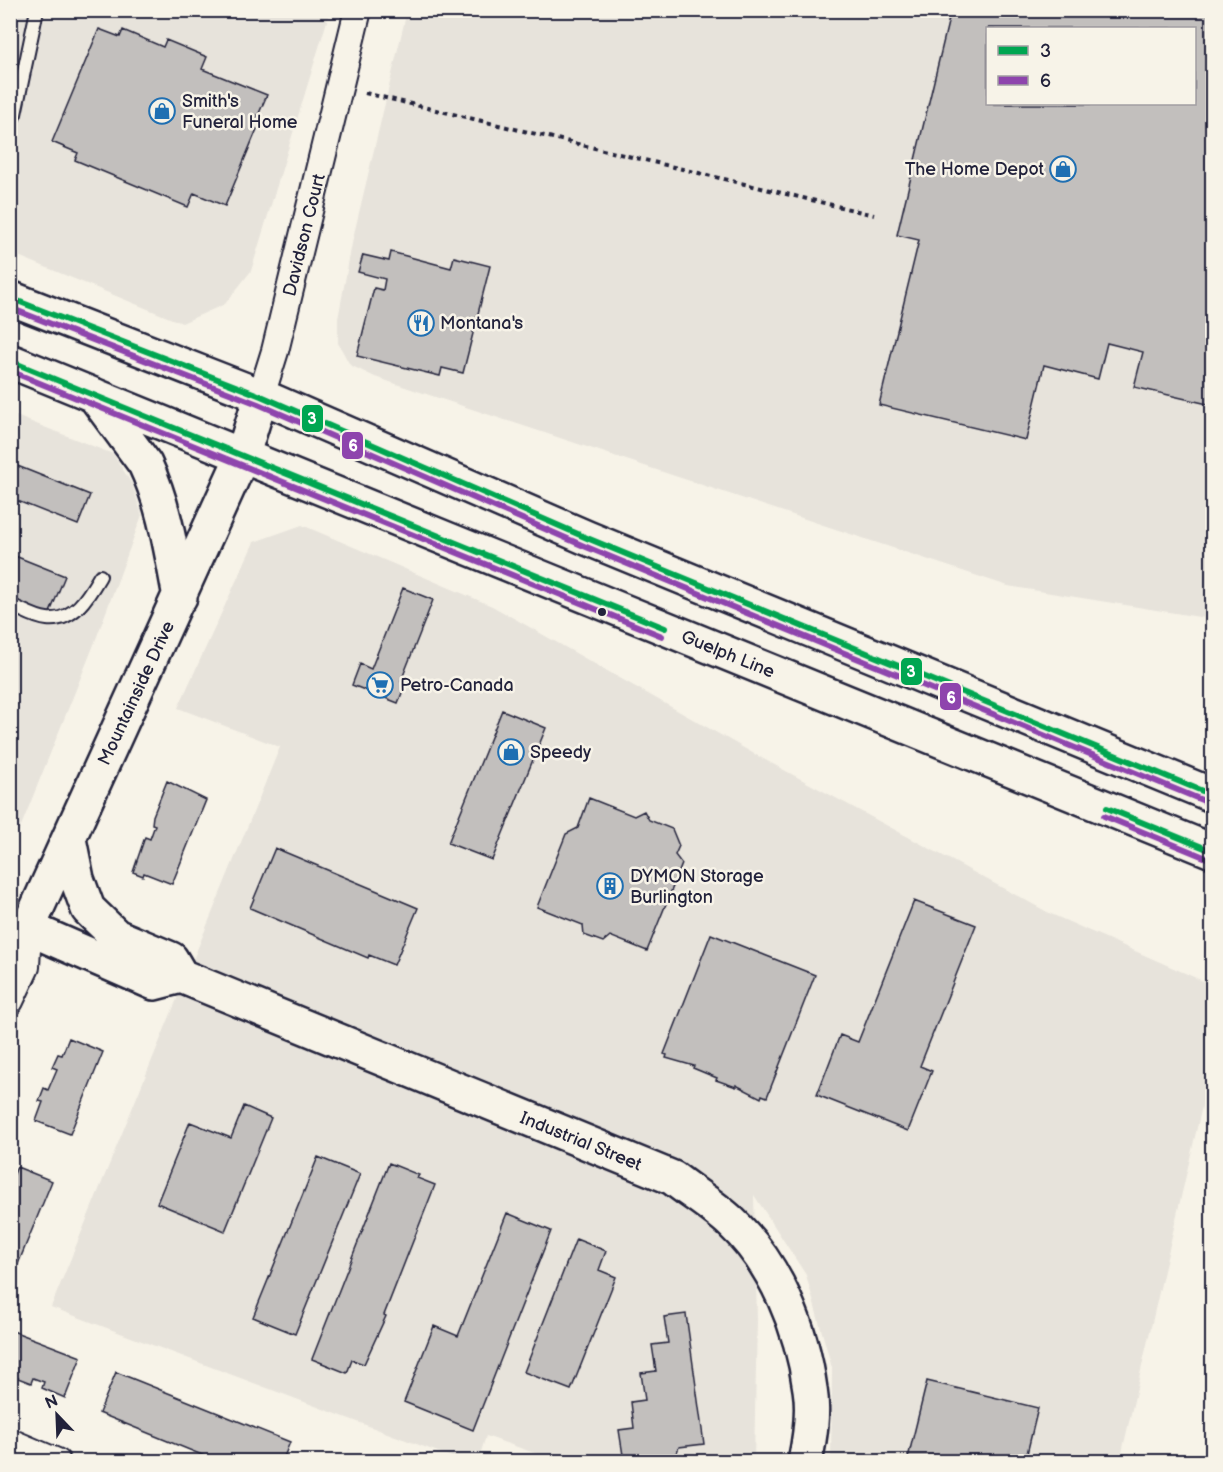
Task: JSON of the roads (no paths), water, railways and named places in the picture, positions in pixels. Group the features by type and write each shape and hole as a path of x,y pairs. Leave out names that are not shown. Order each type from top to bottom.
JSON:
{"main road":[{"path":"10,298 261,396 586,538 1212,795"},
{"name":"Guelph Line","path":"10,361 1212,851"},
{"path":"94,395 145,464 151,476 164,515 180,597"},
{"name":"Davidson Court","path":"242,457 261,396"},
{"name":"Mountainside Drive","path":"19,938 69,839 242,457"},
{"name":"Industrial Street","path":"69,839 77,879 88,909 116,936 171,959 181,976 673,1178 731,1222 759,1256 778,1287 798,1336 810,1390 810,1435 805,1461"},
{"path":"19,938 154,983 181,976"}],"street":[{"name":"Davidson Court","path":"261,396 275,351 358,10"},
{"name":"Mountainside Drive","path":"10,1001 26,967 19,938"},
{"path":"10,1442 57,1461"}],"lane":[{"path":"10,124 15,114 38,10"},
{"path":"10,605 47,619 64,616 84,603 100,576"}],"place":[{"name":"Smith's Funeral Home","path":"162,111"},
{"name":"The Home Depot","path":"1063,169"},
{"name":"Montana's","path":"421,323"},
{"name":"Petro-Canada","path":"380,685"},
{"name":"Speedy","path":"511,752"},
{"name":"DYMON Storage Burlington","path":"610,886"}]}
